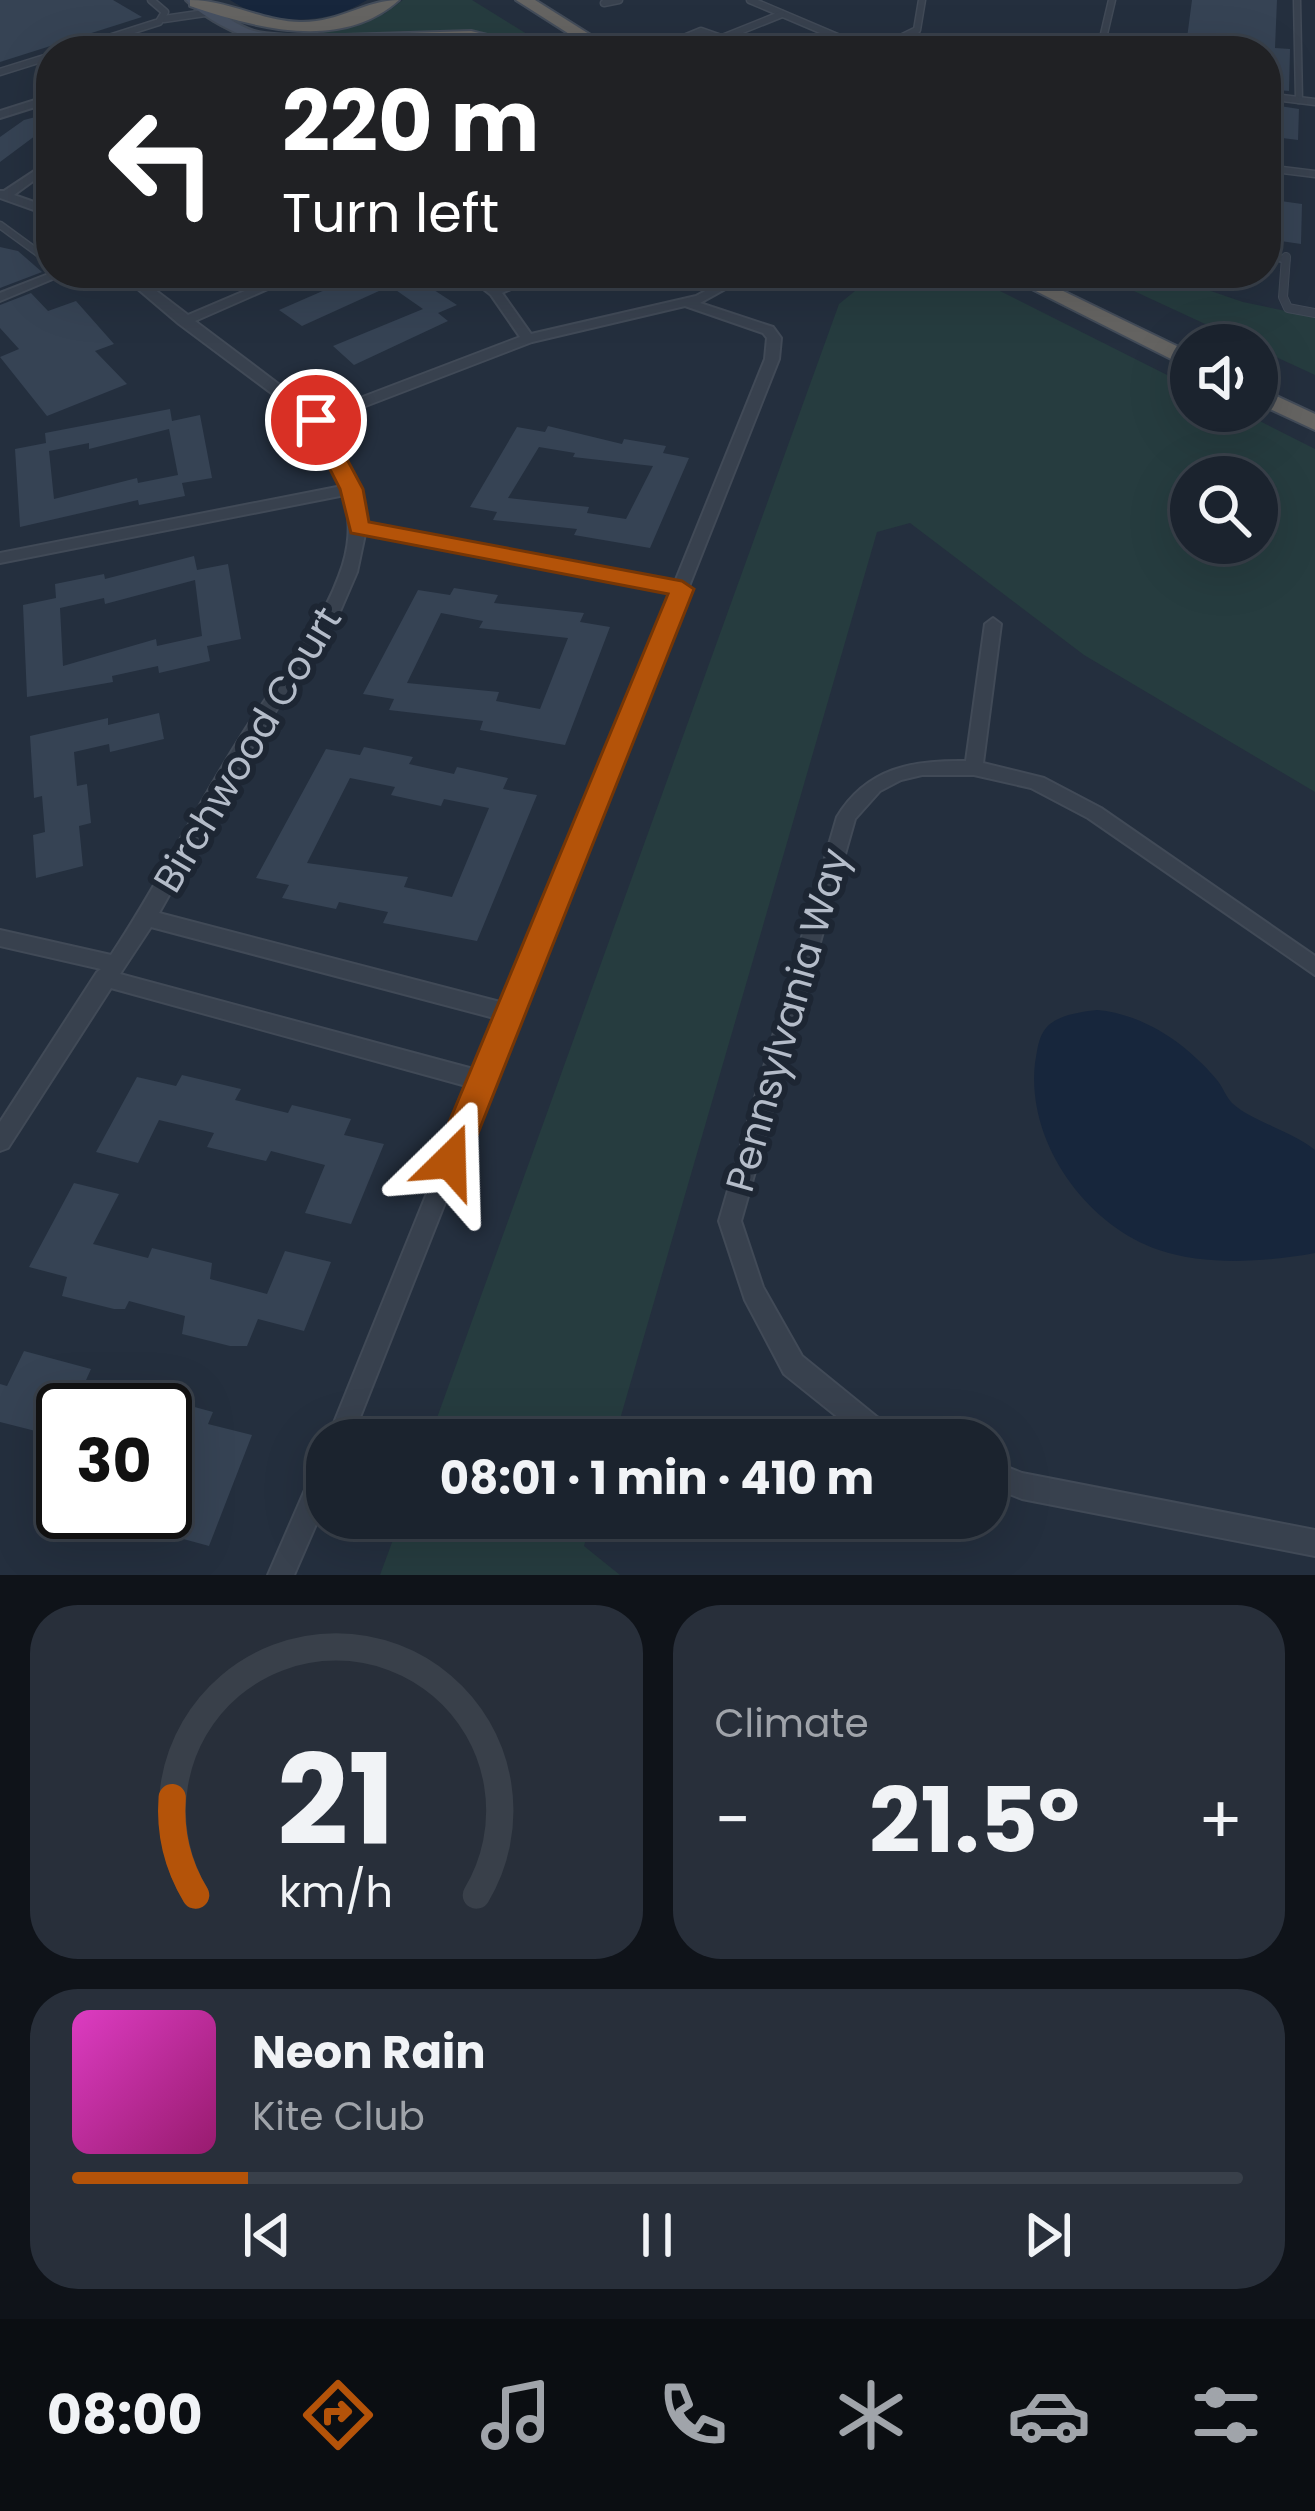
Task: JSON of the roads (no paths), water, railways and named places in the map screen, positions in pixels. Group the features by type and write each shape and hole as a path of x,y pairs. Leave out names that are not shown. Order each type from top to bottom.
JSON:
{"highway":[{"path":"198,5 250,22 291,28 352,20 391,0"},
{"path":"542,0 589,36"},
{"path":"517,5 578,36"},
{"path":"517,5 557,36"},
{"path":"1041,288 1170,352"},
{"path":"1083,288 1170,330"},
{"path":"1278,382 1315,400"},
{"path":"1278,404 1315,423"}],"main road":[{"path":"198,5 252,36"}],"street":[{"path":"0,115 36,103"},
{"path":"3,195 36,174"},
{"path":"3,195 36,207"},
{"path":"0,297 36,283"},
{"name":"Birchwood Court","path":"0,1141 146,918 248,739 330,616 349,572 359,528 351,489 316,420 143,288"},
{"path":"184,322 263,288"},
{"path":"490,288 528,339"},
{"path":"495,292 504,288"},
{"path":"316,420 528,339 684,302 715,288"},
{"path":"347,1419 775,351 768,330 684,302"},
{"path":"0,558 351,489"},
{"path":"359,528 682,589"},
{"path":"974,766 993,624"},
{"name":"Pennsylvania Way","path":"860,1419 793,1365 753,1292 730,1221 846,818 864,790 896,772 974,766 1012,772 1080,802 1315,968"},
{"path":"146,918 510,1013"},
{"path":"0,938 482,1082"},
{"path":"1008,1480 1315,1543"},
{"path":"281,1575 306,1517"}],"lane":[{"path":"151,0 165,12 164,19"},
{"path":"604,3 619,0"},
{"path":"750,0 835,36"},
{"path":"908,36 920,31 926,19 922,0"},
{"path":"1104,36 1112,0"},
{"path":"1297,0 1299,100"},
{"path":"113,36 198,5"},
{"path":"728,36 782,14"},
{"path":"689,36 701,31 722,36"},
{"path":"0,73 36,61"},
{"path":"1281,98 1315,102"},
{"path":"1281,170 1315,174"},
{"path":"0,225 36,251"},
{"path":"1281,256 1286,256 1283,297 1288,308 1315,313"}],"water":[{"path":"230,0 367,0 334,15 298,20 262,15"},
{"path":"1097,1010 1131,1018 1163,1033 1205,1067 1240,1109 1315,1150 1315,1253 1237,1261 1177,1255 1132,1238 1085,1201 1066,1177 1040,1122 1035,1063 1046,1028 1069,1015"}]}
